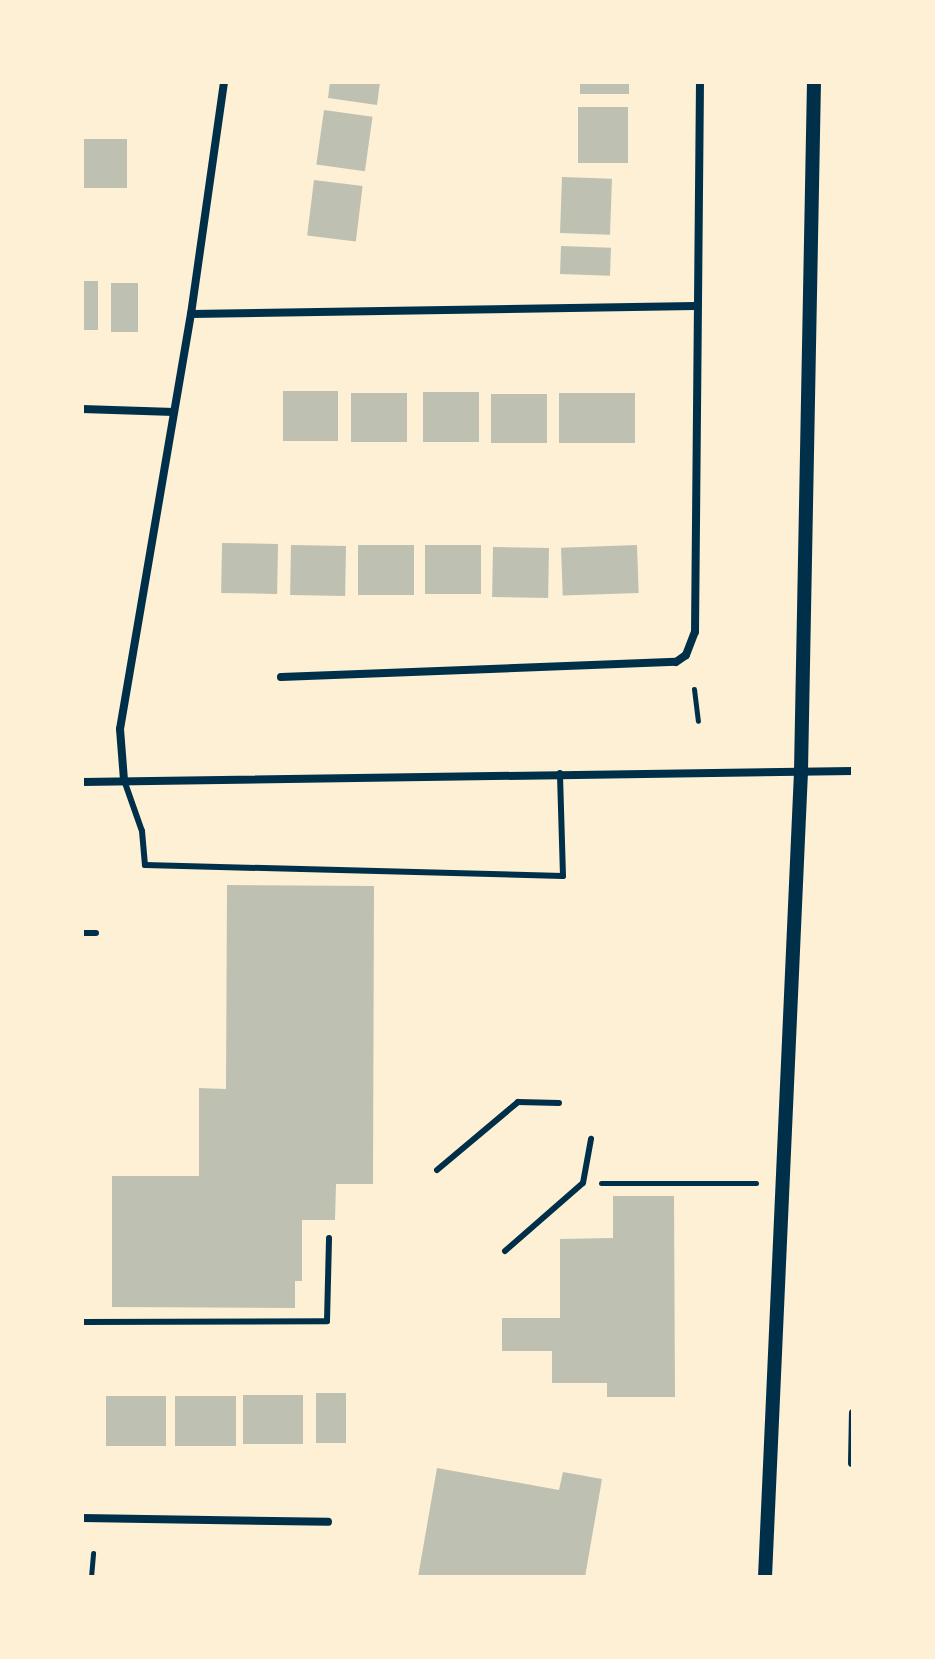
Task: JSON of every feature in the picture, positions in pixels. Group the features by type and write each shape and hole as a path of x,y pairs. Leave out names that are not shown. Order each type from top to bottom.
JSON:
{"street":[{"path":"124,780 120,729 191,314 224,82"},
{"path":"281,677 676,662 686,655 695,632 695,306 700,82"},
{"path":"765,1577 801,771 814,82"},
{"path":"191,314 695,306"},
{"path":"82,409 174,412"},
{"path":"82,782 853,771"},
{"path":"852,1463 853,1413"},
{"path":"82,1518 328,1522"}],"lane":[{"path":"124,780 142,831 145,865 563,876 560,773"},
{"path":"82,933 96,933"},
{"path":"437,1170 518,1102 559,1103"},
{"path":"505,1251 583,1183 591,1139"},
{"path":"82,1322 327,1321 329,1238"}],"path":[{"path":"694,689 698,721"},
{"path":"583,1183 756,1183"},
{"path":"91,1577 93,1553"}],"building":[{"path":"330,82 380,82 377,105 328,98"},
{"path":"580,82 629,82 629,94 580,94"},
{"path":"578,107 628,107 628,163 578,163"},
{"path":"324,110 373,117 365,171 316,164"},
{"path":"82,139 127,139 127,188 82,188"},
{"path":"562,177 612,179 610,235 560,233"},
{"path":"314,180 363,186 356,242 307,236"},
{"path":"561,246 611,248 610,276 560,274"},
{"path":"82,281 98,281 98,330 82,330"},
{"path":"111,283 138,283 138,332 111,332"},
{"path":"283,391 338,391 338,441 283,441"},
{"path":"423,392 479,392 479,442 423,442"},
{"path":"351,393 407,393 407,442 351,442"},
{"path":"559,393 635,393 635,443 559,443"},
{"path":"491,394 547,394 547,443 491,443"},
{"path":"222,543 278,544 277,594 221,593"},
{"path":"291,545 346,546 345,596 290,595"},
{"path":"358,545 414,545 414,595 358,595"},
{"path":"425,545 481,545 481,594 425,594"},
{"path":"637,545 639,593 563,596 561,548"},
{"path":"493,547 549,548 548,598 492,597"},
{"path":"227,885 374,886 373,1184 336,1184 335,1220 302,1220 302,1281 295,1281 295,1308 112,1307 112,1176 199,1176 199,1088 226,1089"},
{"path":"613,1196 674,1196 675,1397 607,1397 607,1383 552,1383 552,1351 502,1351 502,1318 560,1318 560,1239 613,1238"},
{"path":"316,1393 346,1393 346,1443 316,1443"},
{"path":"243,1395 303,1395 303,1444 243,1444"},
{"path":"106,1396 166,1396 166,1446 106,1446"},
{"path":"175,1396 236,1396 236,1446 175,1446"},
{"path":"437,1468 559,1490 563,1472 602,1479 585,1577 418,1577"}]}
